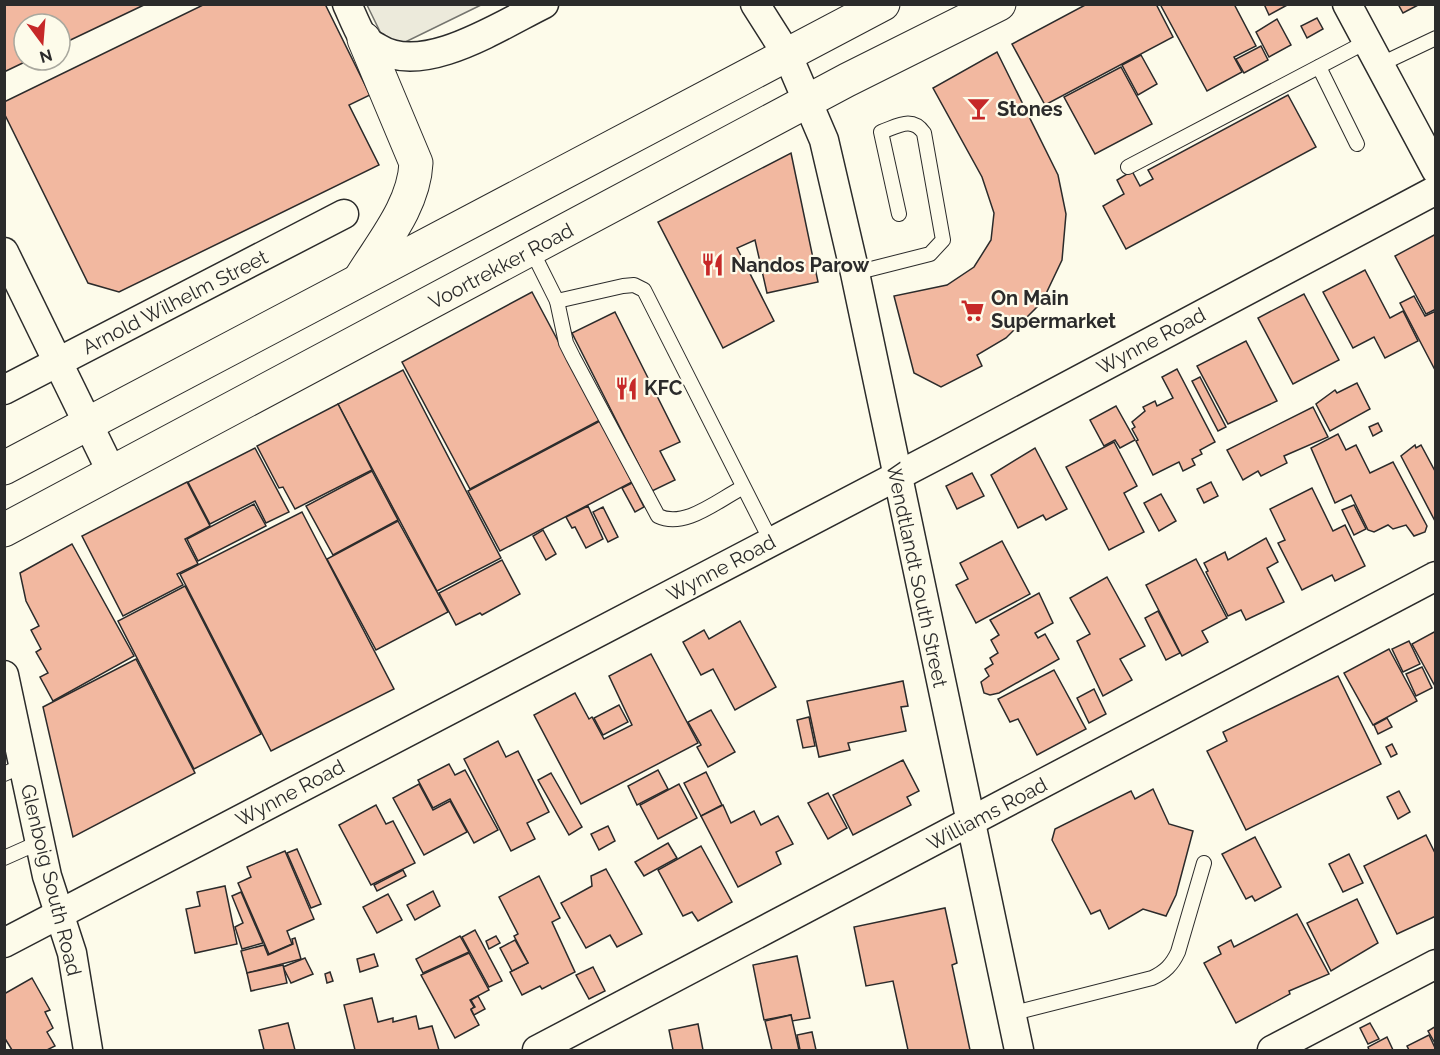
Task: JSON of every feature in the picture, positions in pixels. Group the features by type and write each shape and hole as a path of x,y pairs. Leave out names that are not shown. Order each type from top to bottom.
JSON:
{"main road":[{"path":"4,468 883,4"},
{"name":"Voortrekker Road","path":"4,530 848,80 999,4"},
{"path":"359,280 408,200 416,182 417,163 364,39"}],"street":[{"path":"347,4 364,39 389,56 405,59 421,57 464,44 544,4"},
{"name":"Wendtlandt South Street","path":"754,4 788,56 824,140 855,273 1018,1050"},
{"path":"1347,4 1436,170"},
{"name":"Wynne Road","path":"4,943 896,476 1436,190"},
{"name":"Arnold Wilhelm Street","path":"4,390 344,213"},
{"path":"4,252 112,473"},
{"name":"Williams Road","path":"554,1046 1436,576"},
{"name":"Glenboig South Road","path":"4,675 14,770 40,842 47,876 72,953 88,1050"},
{"path":"1272,1050 1436,964"}],"lane":[{"path":"1128,167 1319,67 1435,38"},
{"path":"1319,67 1357,144"},
{"path":"855,273 930,254 943,240 924,133 918,124 910,122 881,132 899,214"},
{"path":"531,249 557,301 566,343 658,516 667,520 683,519 742,488"},
{"path":"557,301 623,286 634,285 644,290 742,488 771,541"},
{"path":"4,858 40,842"},
{"path":"1010,1014 1152,978 1162,973 1172,965 1178,952 1204,863"}],"shaded area":[{"path":"367,5 481,5 389,50"}],"building":[{"path":"4,4 146,4 72,39 72,12 12,12 12,68 4,72"},
{"path":"205,4 325,4 370,95 349,105 379,165 119,292 88,283 4,113 4,102 66,72 72,72 72,69"},
{"path":"1087,4 1156,4 1173,37 1045,105 1012,44"},
{"path":"1160,4 1234,4 1256,46 1234,57 1242,72 1207,91"},
{"path":"1264,4 1289,4 1269,15"},
{"path":"1398,4 1420,4 1403,13"},
{"path":"1317,18 1323,29 1307,38 1301,26"},
{"path":"1277,19 1291,45 1269,57 1256,32"},
{"path":"1261,46 1268,60 1244,73 1236,59"},
{"path":"997,52 1058,175 1066,214 1062,260 1042,302 1006,338 977,355 982,366 941,387 914,373 894,296 947,285 974,267 991,240 994,213 982,177 933,88"},
{"path":"1141,55 1157,84 1138,95 1122,65"},
{"path":"1121,67 1152,124 1095,154 1064,97"},
{"path":"1288,95 1316,147 1126,249 1103,206 1124,194 1117,180 1132,171 1140,186 1153,179 1148,170"},
{"name":"Nandos Parow","path":"791,153 818,282 767,293 755,240 737,248 774,321 723,348 658,222"},
{"path":"1436,234 1436,309 1426,314 1395,256"},
{"path":"1365,270 1390,318 1403,311 1418,341 1385,358 1374,337 1353,348 1323,292"},
{"path":"532,292 600,420 470,489 402,362"},
{"path":"1304,294 1339,360 1293,384 1258,318"},
{"path":"1414,296 1425,316 1436,311 1435,370 1400,303"},
{"name":"KFC","path":"615,312 680,442 660,451 675,480 652,491 572,333"},
{"path":"1246,341 1277,401 1228,424 1197,366"},
{"path":"1177,369 1215,442 1200,450 1202,454 1192,459 1195,465 1183,471 1179,462 1153,475 1136,441 1138,440 1132,429 1135,427 1132,422 1145,411 1143,407 1155,401 1157,406 1173,398 1162,377"},
{"path":"403,370 501,558 437,591 338,404"},
{"path":"1200,377 1226,427 1218,431 1192,381"},
{"path":"1357,383 1370,409 1330,431 1316,404 1335,390 1337,393"},
{"path":"338,404 372,470 295,509 283,487 279,488 257,446"},
{"path":"1116,406 1135,440 1120,448 1115,440 1104,446 1090,420"},
{"path":"1313,407 1328,437 1284,456 1287,463 1261,476 1258,471 1243,480 1227,450"},
{"path":"600,421 632,482 500,551 468,491"},
{"path":"1378,423 1382,431 1373,436 1369,427"},
{"path":"1338,434 1346,450 1356,445 1370,473 1393,462 1427,526 1425,532 1414,536 1406,525 1393,529 1388,525 1374,532 1368,530 1351,495 1335,503 1311,448"},
{"path":"1114,442 1137,486 1124,493 1144,532 1109,550 1066,467"},
{"path":"1415,445 1416,448 1421,445 1436,473 1436,523 1401,456"},
{"path":"255,448 289,512 266,523 255,501 210,524 188,482"},
{"path":"1035,448 1067,509 1046,520 1043,515 1018,528 991,475"},
{"path":"372,471 398,520 333,555 306,506"},
{"path":"972,473 984,496 957,509 946,486"},
{"path":"187,482 210,526 185,539 198,564 177,574 183,585 123,616 82,536"},
{"path":"1211,482 1218,496 1204,503 1197,489"},
{"path":"632,483 644,507 635,512 622,488"},
{"path":"1312,488 1333,531 1345,525 1365,566 1335,581 1332,575 1302,590 1278,543 1285,540 1270,509"},
{"path":"1161,494 1176,521 1159,531 1144,503"},
{"path":"254,504 266,526 198,561 187,539"},
{"path":"1354,505 1366,529 1354,535 1342,510"},
{"path":"588,506 603,539 586,548 575,527 572,528 566,517"},
{"path":"603,507 618,537 608,542 593,512"},
{"path":"302,512 394,689 271,751 180,574"},
{"path":"398,521 448,612 376,650 327,559"},
{"path":"543,530 556,554 546,560 533,536"},
{"path":"1266,538 1278,562 1267,568 1284,602 1246,620 1241,610 1228,616 1206,572 1208,571 1204,563 1225,552 1228,560"},
{"path":"1002,541 1030,594 976,623 956,585 968,579 960,563"},
{"path":"72,544 134,656 53,701 40,677 48,673 36,652 41,649 31,630 39,626 26,601 20,573"},
{"path":"1196,559 1227,618 1202,631 1208,642 1182,656 1146,585"},
{"path":"502,560 520,594 482,615 480,613 456,625 439,593"},
{"path":"1107,577 1145,646 1120,659 1132,680 1103,696 1077,641 1090,634 1070,598"},
{"path":"185,586 261,734 194,769 118,621"},
{"path":"1039,593 1053,623 1035,633 1038,638 1045,634 1059,659 999,693 990,695 984,693 981,682 989,676 985,669 993,664 990,658 998,653 991,640 999,635 990,620"},
{"path":"1158,611 1180,653 1166,660 1145,618"},
{"path":"740,621 776,687 735,710 713,669 701,675 683,642 704,630 709,639"},
{"path":"1436,631 1436,688 1412,644"},
{"path":"1409,641 1420,664 1403,672 1392,649"},
{"path":"1389,649 1417,701 1373,725 1344,673"},
{"path":"651,654 698,743 581,804 534,715 575,693 589,719 592,717 604,739 632,725 609,676"},
{"path":"136,659 195,773 73,837 43,707"},
{"path":"1422,667 1432,688 1416,696 1406,674"},
{"path":"1054,670 1086,729 1037,755 1018,719 1010,722 998,699"},
{"path":"1338,676 1381,764 1246,830 1207,751 1227,741 1223,732"},
{"path":"903,681 908,706 901,707 906,731 848,743 850,750 819,757 807,701"},
{"path":"1094,689 1106,714 1089,723 1077,698"},
{"path":"619,705 628,722 603,735 594,718"},
{"path":"711,710 735,752 708,767 697,747 701,745 688,722"},
{"path":"809,717 815,746 803,748 797,720"},
{"path":"1387,718 1392,727 1378,734 1374,725"},
{"path":"498,741 506,757 518,751 549,812 527,823 535,839 511,851 464,759"},
{"path":"1392,744 1397,754 1391,757 1386,747"},
{"path":"903,760 919,791 907,797 911,805 853,835 833,795"},
{"path":"449,764 455,775 465,770 498,830 474,843 450,799 433,808 418,780"},
{"path":"658,770 668,789 637,805 628,786"},
{"path":"706,772 722,805 701,816 684,783"},
{"path":"551,773 582,827 569,835 538,780"},
{"path":"419,784 433,810 450,801 467,832 424,855 393,798"},
{"path":"679,784 697,818 658,839 640,805"},
{"path":"1153,789 1169,824 1193,831 1176,895 1166,916 1143,909 1109,929 1100,910 1091,914 1052,840 1055,829 1131,791 1135,799"},
{"path":"1399,791 1410,812 1398,819 1387,797"},
{"path":"828,793 847,828 828,839 808,803"},
{"path":"376,805 386,824 393,821 415,863 371,885 339,825"},
{"path":"723,805 731,823 754,811 761,825 778,816 793,844 776,852 781,864 738,887 701,816"},
{"path":"608,826 615,841 599,850 591,834"},
{"path":"1426,835 1436,855 1436,916 1397,934 1364,866"},
{"path":"1255,837 1281,887 1255,901 1252,896 1246,899 1222,854"},
{"path":"668,843 677,858 644,876 635,862"},
{"path":"701,846 732,902 698,921 692,912 683,916 658,870"},
{"path":"297,849 321,904 311,908 287,853"},
{"path":"285,851 314,919 287,931 292,944 269,954 238,883 251,877 247,867"},
{"path":"1349,854 1363,883 1343,892 1329,864"},
{"path":"606,869 642,934 617,947 610,935 586,948 561,903 592,886 591,876"},
{"path":"403,870 406,876 377,891 374,885"},
{"path":"539,876 560,918 552,922 575,972 542,989 540,986 522,995 510,972 528,963 514,936 518,934 499,897"},
{"path":"225,886 237,944 195,953 186,909 200,906 197,892"},
{"path":"433,891 440,906 415,920 407,905"},
{"path":"241,892 263,943 242,949 235,927 243,923 232,896"},
{"path":"388,894 402,920 377,933 363,907"},
{"path":"1357,899 1378,943 1331,971 1307,923"},
{"path":"945,908 957,963 952,965 970,1050 908,1050 893,981 866,986 854,927"},
{"path":"1297,914 1329,974 1289,991 1290,994 1236,1023 1204,963 1221,954 1218,947 1231,940 1234,947"},
{"path":"475,930 502,981 489,987 462,937"},
{"path":"460,936 469,952 423,973 416,959"},
{"path":"496,936 500,943 489,949 486,941"},
{"path":"295,938 301,959 247,973 241,951 264,945 268,955 293,944 292,939"},
{"path":"515,940 528,963 512,971 500,948"},
{"path":"469,953 489,990 470,1000 474,1007 471,1010 479,1025 455,1038 421,975"},
{"path":"374,954 378,966 360,972 357,959"},
{"path":"797,956 810,1018 792,1021 791,1015 764,1020 753,965"},
{"path":"305,958 313,974 291,983 283,967"},
{"path":"283,965 287,983 251,991 247,973"},
{"path":"593,967 605,991 589,999 576,975"},
{"path":"330,972 333,981 327,983 325,974"},
{"path":"32,978 50,1010 45,1012 53,1028 47,1032 55,1046 47,1050 12,1050 4,1037 4,994"},
{"path":"478,996 485,1009 474,1015 471,1009 475,1007 471,1000"},
{"path":"372,998 378,1022 393,1018 393,1022 416,1016 419,1029 432,1026 439,1050 355,1050 344,1005"},
{"path":"791,1015 799,1050 772,1050 765,1021"},
{"path":"288,1023 295,1050 264,1050 259,1030"},
{"path":"1370,1023 1379,1039 1368,1044 1360,1028"},
{"path":"698,1024 703,1050 673,1050 669,1030"},
{"path":"1436,1026 1436,1045 1428,1031"},
{"path":"812,1032 816,1050 800,1050 797,1035"},
{"path":"1429,1035 1436,1050 1409,1050 1407,1046"},
{"path":"1387,1037 1393,1050 1369,1050 1368,1047"}],"place":[{"name":"Stones","path":"979,109"},
{"name":"Nandos Parow","path":"713,265"},
{"name":"On Main Supermarket","path":"973,310"},
{"name":"KFC","path":"626,388"}]}
